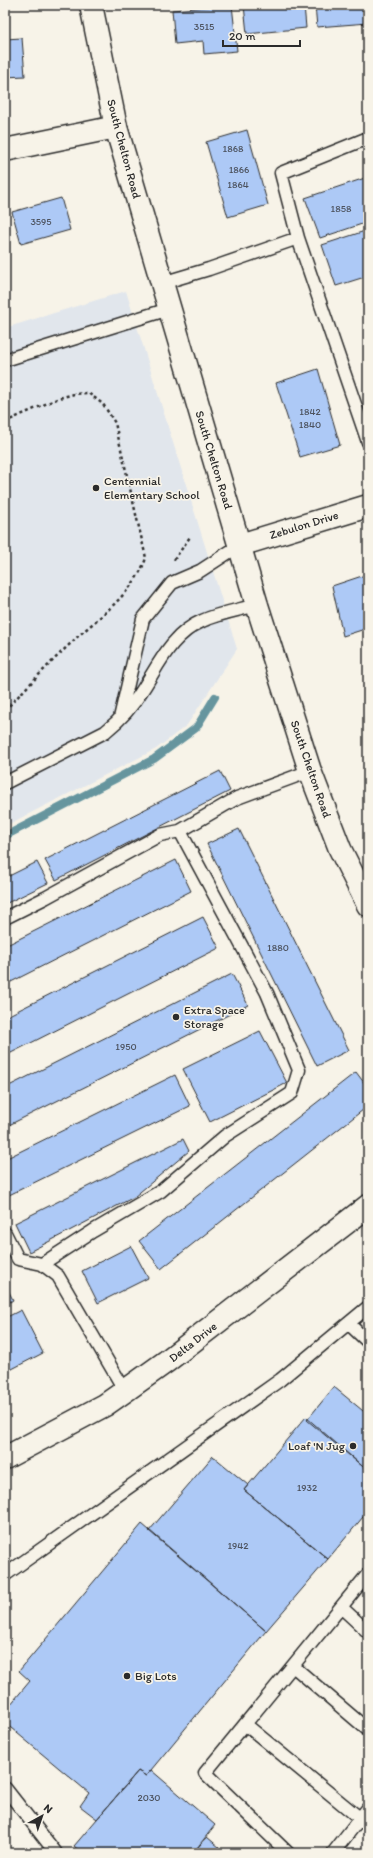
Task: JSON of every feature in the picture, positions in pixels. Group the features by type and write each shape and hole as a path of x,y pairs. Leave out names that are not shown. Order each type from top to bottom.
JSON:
{"main road":[{"name":"South Chelton Road","path":"91,5 116,127 257,605 310,771 340,849 368,904"},
{"path":"5,150 116,127"},
{"name":"Zebulon Drive","path":"240,545 368,506"},
{"name":"Delta Drive","path":"5,1458 105,1405 168,1361 368,1206"}],"lane":[{"path":"368,138 281,173 298,238 368,442"},
{"path":"162,283 209,269 298,238"},
{"path":"5,360 169,309"},
{"path":"120,721 143,619 172,583 200,571 240,545"},
{"path":"5,783 104,732 120,721 142,691 168,648 186,630 201,621 257,605"},
{"path":"5,918 45,898 160,835 180,831 237,798 310,771"},
{"path":"42,1264 92,1231 161,1191 226,1136 292,1093 299,1070 270,1000 180,831"},
{"path":"5,1233 18,1259 42,1264 58,1276 125,1391"},
{"path":"5,1575 280,1380 368,1307"},
{"path":"348,1324 368,1342"},
{"path":"288,1853 205,1773 368,1574"},
{"path":"341,1607 368,1632"},
{"path":"293,1666 368,1730"},
{"path":"245,1724 364,1822"},
{"path":"5,1788 56,1853"},
{"path":"333,1853 364,1822 368,1808"}],"path":[{"path":"5,422 59,398 74,394 88,393 103,404 115,423 146,558 141,572 116,601 72,641 5,710"},
{"path":"173,562 190,537"}],"shaded area":[{"name":"Centennial Elementary School","path":"126,291 237,649 187,725 156,749 5,826 5,328"}],"building":[{"path":"232,5 237,51 204,54 203,41 175,44 172,10"},
{"path":"244,5 304,5 306,28 247,34"},
{"path":"315,5 368,5 368,23 317,27"},
{"path":"22,38 25,76 5,77 5,39"},
{"path":"247,130 268,205 228,217 206,142"},
{"path":"368,177 368,222 320,238 305,198"},
{"path":"61,198 70,230 21,244 12,212"},
{"path":"368,230 368,276 336,286 322,245"},
{"path":"318,369 340,445 300,457 276,383"},
{"path":"368,574 368,628 343,636 332,586"},
{"path":"220,771 230,791 56,880 45,860"},
{"path":"239,829 349,1050 317,1066 207,844"},
{"path":"176,860 191,891 5,985 5,946"},
{"path":"37,862 48,883 5,904 5,878"},
{"path":"203,917 219,948 5,1056 5,1017"},
{"path":"232,974 248,1005 5,1127 5,1088"},
{"path":"260,1031 287,1083 210,1122 183,1069"},
{"path":"356,1072 368,1088 368,1106 161,1269 139,1241"},
{"path":"175,1075 190,1106 5,1197 5,1159"},
{"path":"183,1139 189,1151 134,1197 29,1252 15,1223"},
{"path":"131,1246 148,1278 98,1303 82,1271"},
{"path":"5,1284 13,1300 5,1305"},
{"path":"21,1310 43,1353 10,1370 5,1360 5,1318"},
{"name":"Loaf 'N Jug","path":"334,1387 368,1415 368,1471 307,1420"},
{"path":"306,1417 368,1471 368,1511 328,1559 244,1490"},
{"path":"213,1456 248,1485 244,1490 328,1559 266,1631 149,1531"},
{"name":"Big Lots","path":"142,1524 266,1631 146,1776 138,1771 97,1819 80,1806 89,1793 5,1723 5,1711 30,1681 19,1671"},
{"path":"151,1770 215,1825 193,1853 82,1853 74,1846 138,1771 146,1776"},
{"path":"207,1837 226,1853 193,1853"}],"waterway":[{"path":"5,836 154,759 196,728 215,697"}],"place":[{"name":"Centennial Elementary School","path":"96,488"},
{"name":"Extra Space Storage","path":"176,1017"},
{"name":"Loaf 'N Jug","path":"353,1446"},
{"name":"Big Lots","path":"127,1676"}]}
